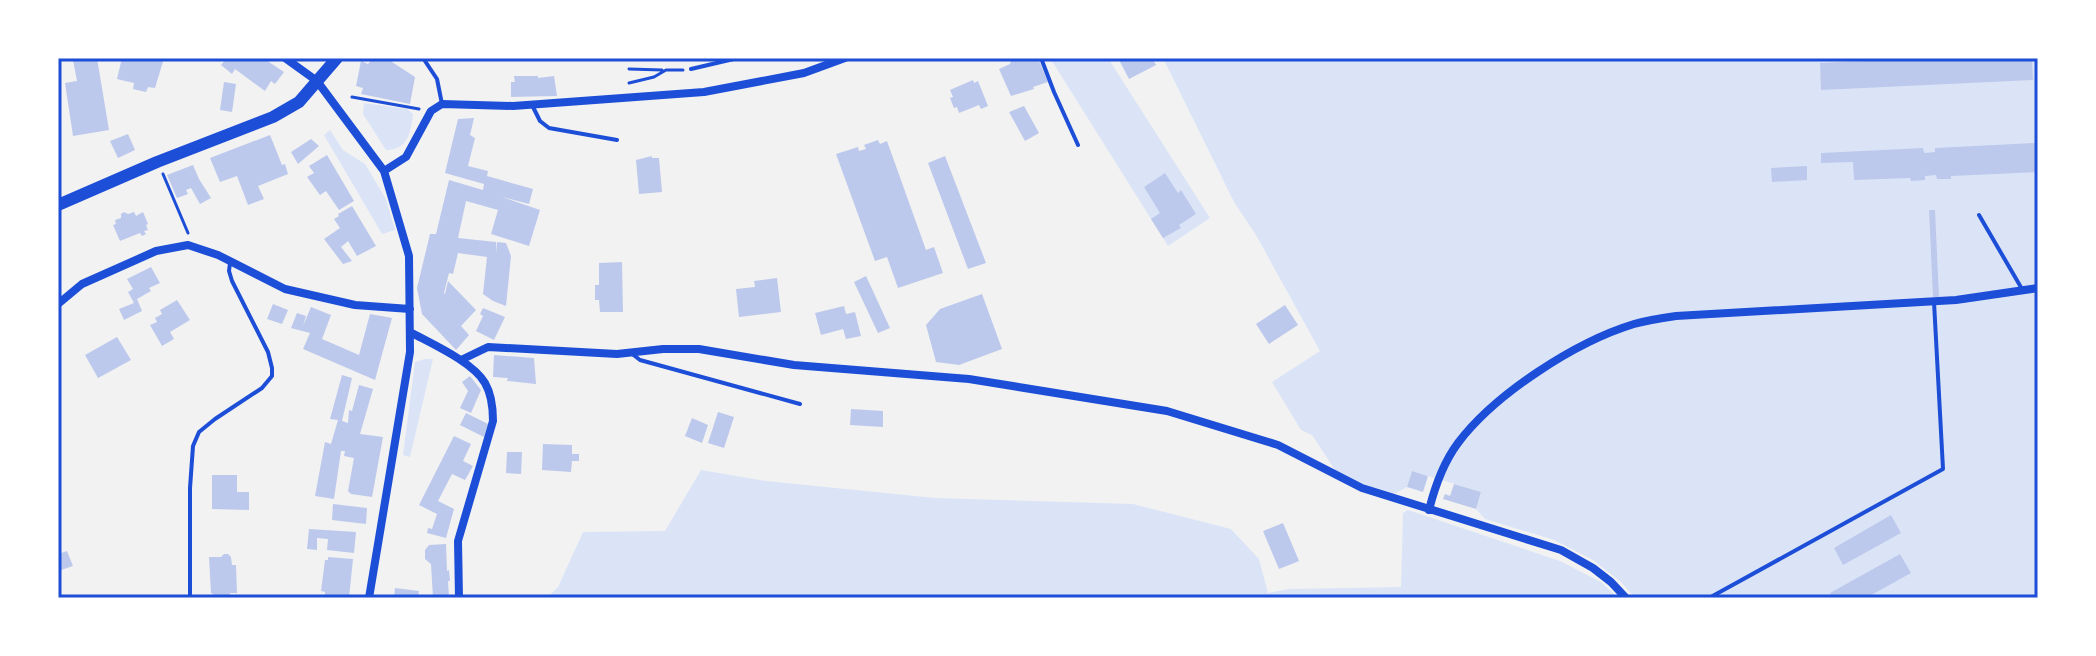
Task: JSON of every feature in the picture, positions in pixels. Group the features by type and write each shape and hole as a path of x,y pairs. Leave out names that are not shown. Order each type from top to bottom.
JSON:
{"main road":[{"path":"58,205 273,117 299,102 333,60"}],"street":[{"path":"285,58 317,81 384,171 409,256 410,352 369,598"},
{"path":"384,171 406,157 431,111 442,104 532,105 704,92 804,73 845,58"},
{"path":"58,304 82,284 156,251 188,245 218,255 285,289 355,305 410,309"},
{"path":"1429,510 1437,480 1446,462 1457,443 1482,417 1509,393 1553,362 1634,324 1676,316 1934,301 2038,288"},
{"path":"410,332 461,360 485,381 493,403 493,421 458,541 459,598"},
{"path":"461,360 488,347 617,354 699,349 794,365 969,379 1167,411 1278,445 1362,488 1561,550 1593,568 1626,598"}],"lane":[{"path":"423,58 437,79 442,104"},
{"path":"691,69 738,58"},
{"path":"1041,58 1078,145"},
{"path":"532,105 540,121 549,128 617,140"},
{"path":"1979,215 2023,291"},
{"path":"190,598 193,446 199,432 262,388 272,376 268,352 232,281 230,261"},
{"path":"1709,598 1943,469 1934,301"},
{"path":"631,353 640,360 800,404"}],"path":[{"path":"629,69 666,70"},
{"path":"352,97 431,111"},
{"path":"157,162 182,216 188,245"}],"shaded area":[{"path":"1050,58 1108,58 1210,218 1168,246"},
{"path":"1163,58 2038,58 2038,598 1635,598 1621,582 1593,560 1554,540 1485,519 1476,509 1481,492 1412,471 1407,487 1392,495 1335,470 1312,435 1301,430 1272,382 1320,351 1256,235 1234,202"},
{"path":"364,103 407,109 413,114 404,143 386,150 363,114"},
{"path":"330,130 343,150 365,164 386,199 395,230 382,234 324,135"},
{"path":"433,359 410,457 403,455 415,362"},
{"path":"701,470 766,481 935,498 1133,504 1231,529 1259,559 1268,593 1289,589 1401,587 1403,513 1408,510 1560,561 1601,582 1618,598 642,598 605,595 597,598 547,598 558,587 583,532 665,531"}],"building":[{"path":"97,58 109,130 73,136 65,83 77,81 73,60"},
{"path":"122,58 164,58 155,88 148,87 146,92 133,89 134,83 117,79"},
{"path":"227,58 263,58 284,72 275,84 271,81 265,91 235,69 232,74 221,65"},
{"path":"373,58 396,58 392,62 415,77 410,104 361,94 363,88 356,86 361,61 368,64"},
{"path":"1012,58 1038,58 1048,82 1011,96 999,69 1010,64"},
{"path":"1118,58 1152,58 1156,65 1129,79"},
{"path":"2032,58 2033,80 1821,90 1820,63"},
{"path":"514,76 554,76 557,96 511,97"},
{"path":"973,80 974,83 978,81 988,106 981,109 979,105 959,113 950,98 953,97 950,90"},
{"path":"224,82 236,84 232,112 220,110"},
{"path":"1024,106 1039,133 1025,141 1009,112"},
{"path":"474,118 470,135 475,138 468,166 488,171 487,176 533,189 529,204 502,197 540,210 529,246 491,234 498,210 466,201 458,238 496,242 497,253 497,242 506,243 511,256 506,306 483,294 487,257 458,253 453,274 449,273 444,293 448,281 476,310 461,326 469,335 456,350 422,314 417,288 430,234 436,234 449,180 483,190 484,184 445,173 458,119"},
{"path":"128,134 135,150 118,158 110,141"},
{"path":"270,135 288,174 258,186 264,199 248,205 237,176 220,182 210,158"},
{"path":"311,139 319,146 298,164 291,152"},
{"path":"878,140 880,144 887,141 926,250 934,247 943,273 898,288 887,257 875,261 836,154 858,147 859,151 866,149 864,145"},
{"path":"2038,144 2038,172 1951,176 1951,179 1937,179 1936,175 1911,181 1910,178 1854,180 1853,162 1821,163 1821,153 1923,148 1924,153 1935,152 1935,148"},
{"path":"327,155 354,201 339,210 326,191 320,195 307,177 314,173 309,166"},
{"path":"652,156 659,158 662,192 639,194 636,160"},
{"path":"945,156 986,263 968,269 928,163"},
{"path":"193,165 211,198 200,204 191,188 186,190 188,194 177,198 167,175"},
{"path":"1807,166 1807,180 1772,182 1771,168"},
{"path":"1165,173 1178,193 1181,190 1196,214 1179,225 1181,228 1163,238 1151,219 1160,213 1144,187"},
{"path":"352,206 376,246 357,256 348,241 341,247 352,261 343,264 324,239 340,228 334,219 338,214"},
{"path":"1929,210 1935,210 1939,297 1933,297"},
{"path":"124,212 134,212 136,216 143,212 148,224 148,230 144,231 146,234 142,236 140,233 120,241 113,225"},
{"path":"622,262 623,312 600,312 599,300 595,300 599,263"},
{"path":"151,267 160,283 137,299 142,311 124,320 119,309 134,303 128,292 133,289 127,279"},
{"path":"866,276 890,328 878,333 854,282"},
{"path":"777,278 781,312 739,317 736,289 755,287 754,281"},
{"path":"982,294 1002,349 959,365 936,362 926,325 940,309"},
{"path":"177,300 190,320 170,332 174,339 162,346 150,325 157,322 155,318 162,314 160,310"},
{"path":"273,304 288,310 282,324 267,319"},
{"path":"1285,305 1298,325 1269,344 1256,324"},
{"path":"844,306 846,314 855,312 861,336 846,339 843,329 821,335 815,313"},
{"path":"311,307 331,315 322,339 359,355 370,314 392,318 375,380 303,349 310,333 291,328 297,313 306,316 303,326"},
{"path":"483,308 505,317 494,340 476,331"},
{"path":"117,337 131,360 98,378 85,355"},
{"path":"494,355 534,358 536,384 493,377"},
{"path":"342,375 352,378 342,421 348,423 349,410 352,411 359,385 373,389 360,434 383,437 372,497 348,491 354,458 344,456 345,451 341,451 334,499 315,496 325,442 331,444 338,420 330,419"},
{"path":"470,376 481,390 471,413 460,408 468,391 462,382"},
{"path":"851,409 883,411 883,427 850,425"},
{"path":"718,412 734,417 724,448 708,443"},
{"path":"466,413 488,424 484,437 460,425"},
{"path":"692,418 708,425 702,443 685,436"},
{"path":"454,436 471,444 463,461 473,466 465,480 452,474 438,501 454,509 446,538 427,533 428,528 432,529 437,514 419,505"},
{"path":"543,444 572,445 572,454 579,454 579,461 572,461 571,472 542,470"},
{"path":"507,452 522,452 521,474 506,473"},
{"path":"1412,471 1428,476 1423,492 1407,487"},
{"path":"212,475 237,475 237,492 249,492 249,510 212,509"},
{"path":"1454,484 1481,492 1476,509 1443,499 1445,494 1450,496"},
{"path":"333,504 367,508 366,524 332,520"},
{"path":"1891,515 1901,533 1843,565 1834,548"},
{"path":"1283,523 1299,561 1279,569 1263,531"},
{"path":"309,529 356,532 354,553 327,550 328,539 317,538 317,550 307,549"},
{"path":"446,544 449,598 433,598 431,564 425,559 425,550 429,545"},
{"path":"67,551 73,566 58,571 58,554"},
{"path":"224,554 231,557 232,565 236,565 237,593 230,593 230,598 213,598 209,557"},
{"path":"1900,554 1911,573 1866,598 1833,598 1830,593"},
{"path":"328,557 353,559 349,598 325,596 325,592 321,591"},
{"path":"395,588 419,591 418,598 394,598"}]}
